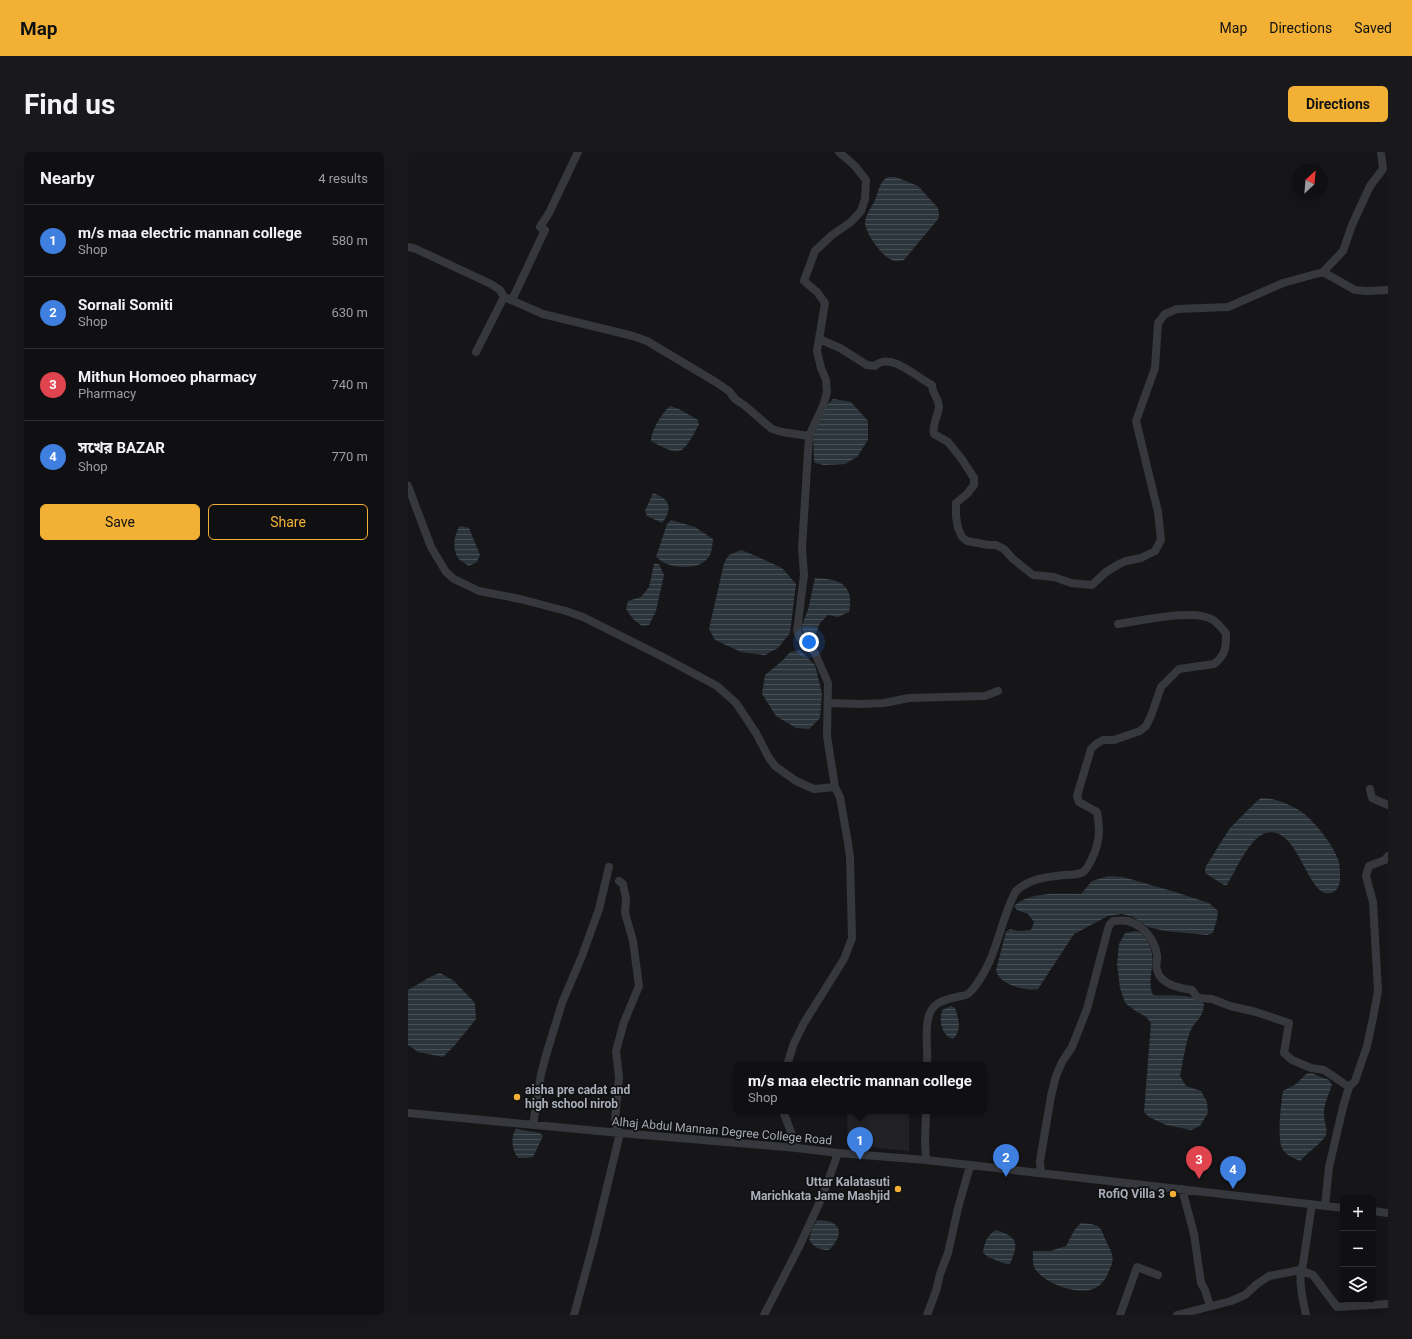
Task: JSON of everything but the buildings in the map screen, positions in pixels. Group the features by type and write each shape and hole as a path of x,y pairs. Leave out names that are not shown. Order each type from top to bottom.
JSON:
{"street":[{"path":"476,352 546,230 540,227 549,213 578,152"},
{"path":"788,1062 794,1043 804,1023 844,959 852,938 848,843 840,797 835,787 827,736 828,683 815,653 800,638 798,631 804,575 802,548 809,436 823,406 827,392 826,380 821,368 817,350 825,303 817,292 804,281 815,251 832,235 851,222 861,211 865,199 866,180 840,152"},
{"path":"819,339 840,348 867,365 875,366 879,362 900,365 932,385 932,389 939,407 934,426 934,434 948,442 964,462 974,478 974,485 968,494 956,503 955,510 958,528 962,537 967,541 996,545 1004,549 1013,559 1033,575 1054,577 1071,583 1092,585 1106,572 1119,564 1141,558 1155,551 1161,540 1158,512 1136,421 1155,368 1158,323 1165,314 1177,309 1228,307 1283,283 1323,272 1343,251 1352,225 1370,186 1383,169 1381,152"},
{"path":"408,247 416,249 491,284 508,298 543,314 633,336 647,341 729,391 735,399 772,429 809,436"},
{"path":"1323,272 1355,290 1388,290"},
{"path":"408,486 431,547 446,572 454,578 479,591 534,602 583,617 700,676 717,686 736,703 756,733 769,758 775,766 796,781 814,789 835,787"},
{"path":"927,1062 926,1028 932,1007 936,1003 966,995 972,991 981,978 1016,891 1023,885 1042,877 1078,874 1084,871 1091,862 1100,835 1097,812 1079,802 1077,796 1091,749 1103,740 1114,740 1140,731 1146,726 1151,716 1161,687 1180,668 1214,664 1226,649 1226,633 1214,620 1209,618 1185,615 1118,624"},
{"path":"828,703 863,704 884,703 909,698 985,696 998,691"},
{"path":"1370,789 1372,798 1388,805"},
{"path":"1325,1206 1329,1167 1348,1087 1355,1081 1367,1046 1378,991 1373,902 1366,876 1369,866 1385,860 1388,856"},
{"path":"533,1125 541,1074 547,1052 562,1003 596,921 609,867"},
{"path":"574,1315 594,1241 620,1133 616,1126 615,1120 620,1077 616,1051 624,1022 639,986 633,941 625,912 626,899 623,884 619,881"},
{"path":"1042,1173 1040,1161 1054,1083 1062,1062 1072,1047 1082,1024 1098,972 1108,929 1113,921 1128,921 1147,932 1154,943 1157,955 1156,970 1167,984 1192,990 1196,996 1200,998 1212,999 1230,1006 1289,1022 1284,1053 1292,1060 1311,1068 1324,1070 1348,1087"},
{"name":"Alhaj Abdul Mannan Degree College Road","path":"408,1113 926,1160 1340,1208"},
{"path":"784,1114 797,1148"},
{"path":"926,1114 926,1160"},
{"path":"764,1315 799,1247 820,1201 838,1153"},
{"path":"927,1315 948,1252 958,1208 970,1166"},
{"path":"1182,1189 1194,1234 1201,1283 1210,1306"},
{"path":"1306,1315 1302,1295 1300,1270 1303,1264 1312,1204"},
{"path":"1376,1211 1388,1213"},
{"path":"1120,1315 1137,1267 1158,1275"},
{"path":"1177,1315 1231,1301 1245,1295 1269,1276 1300,1270 1313,1275 1337,1307 1388,1304"}],"shaded area":[{"path":"888,177 896,177 918,186 938,208 939,215 938,219 904,260 899,261 891,259 881,251 868,233 865,223 881,184"},
{"path":"833,399 851,402 868,421 868,440 857,457 845,464 824,465 815,463 813,436 827,405"},
{"path":"670,406 679,409 698,420 699,425 685,447 680,451 671,451 651,441 651,437 658,422"},
{"path":"653,493 664,499 669,507 666,518 662,523 647,516 645,511"},
{"path":"671,520 695,527 713,539 711,553 708,558 698,565 688,567 672,565 663,562 656,557 667,524"},
{"path":"460,526 469,528 480,555 477,562 469,566 459,559 454,546 455,537"},
{"path":"741,550 782,568 796,584 790,633 778,648 765,655 741,652 715,640 709,629 724,563 729,555"},
{"path":"654,564 659,564 664,575 656,611 649,625 642,626 633,619 626,609 628,601 641,597 649,587"},
{"path":"815,578 831,580 843,585 850,595 850,603 849,612 838,617 828,615 820,623 816,633 811,638 805,637 801,627 808,610"},
{"path":"800,650 815,665 822,693 820,718 809,729 796,728 776,716 762,694 765,675 790,652"},
{"path":"1261,798 1283,802 1294,807 1308,817 1319,829 1329,842 1339,862 1340,881 1335,891 1326,893 1318,888 1296,852 1287,840 1278,833 1263,834 1254,841 1227,885 1224,885 1205,873 1206,866 1230,828"},
{"path":"1109,876 1123,877 1209,903 1218,911 1213,933 1207,935 1165,931 1148,927 1133,917 1122,914 1108,916 1074,934 1038,989 1019,988 1002,980 996,970 1006,932 1010,929 1018,931 1031,930 1034,922 1028,914 1017,910 1014,906 1020,901 1028,898 1046,894 1081,894 1092,881"},
{"path":"1136,931 1144,936 1150,946 1152,961 1150,982 1153,995 1187,996 1199,1000 1204,1004 1202,1013 1190,1032 1185,1048 1180,1076 1186,1086 1201,1091 1207,1102 1208,1113 1200,1126 1191,1130 1166,1125 1149,1117 1144,1112 1151,1023 1145,1016 1125,1003 1120,988 1117,964 1119,944 1125,933"},
{"path":"440,973 454,981 475,1003 476,1019 443,1057 418,1052 408,1045 408,990"},
{"path":"951,1006 955,1008 959,1025 958,1032 953,1039 946,1035 943,1031 941,1023 942,1010"},
{"path":"1311,1073 1329,1080 1332,1085 1324,1111 1327,1132 1325,1137 1300,1161 1287,1154 1282,1148 1280,1137 1281,1103 1283,1091 1296,1084 1306,1074"},
{"path":"847,1114 909,1114 909,1151 848,1145"},
{"path":"516,1129 540,1133 543,1136 533,1157 518,1158 516,1155 512,1140"},
{"path":"817,1220 832,1222 838,1229 839,1233 837,1239 829,1250 818,1248 809,1240 812,1229"},
{"path":"1081,1223 1093,1224 1101,1229 1111,1251 1112,1263 1106,1277 1099,1286 1093,1289 1078,1291 1054,1284 1040,1274 1035,1269 1033,1264 1033,1251 1050,1251 1066,1246 1074,1231"},
{"path":"996,1230 1009,1235 1015,1242 1015,1251 1010,1264 1006,1264 988,1257 983,1253 986,1240 990,1234"}],"place":[{"name":"aisha pre cadat and high school nirob","path":"517,1097"},
{"name":"m/s maa electric mannan college","path":"860,1160"},
{"name":"Sornali Somiti","path":"1006,1177"},
{"name":"Mithun Homoeo pharmacy","path":"1199,1179"},
{"name":"Uttar Kalatasuti Marichkata Jame Mashjid","path":"898,1189"},
{"name":"সখের BAZAR","path":"1233,1189"},
{"name":"RofiQ Villa 3","path":"1173,1194"}]}
